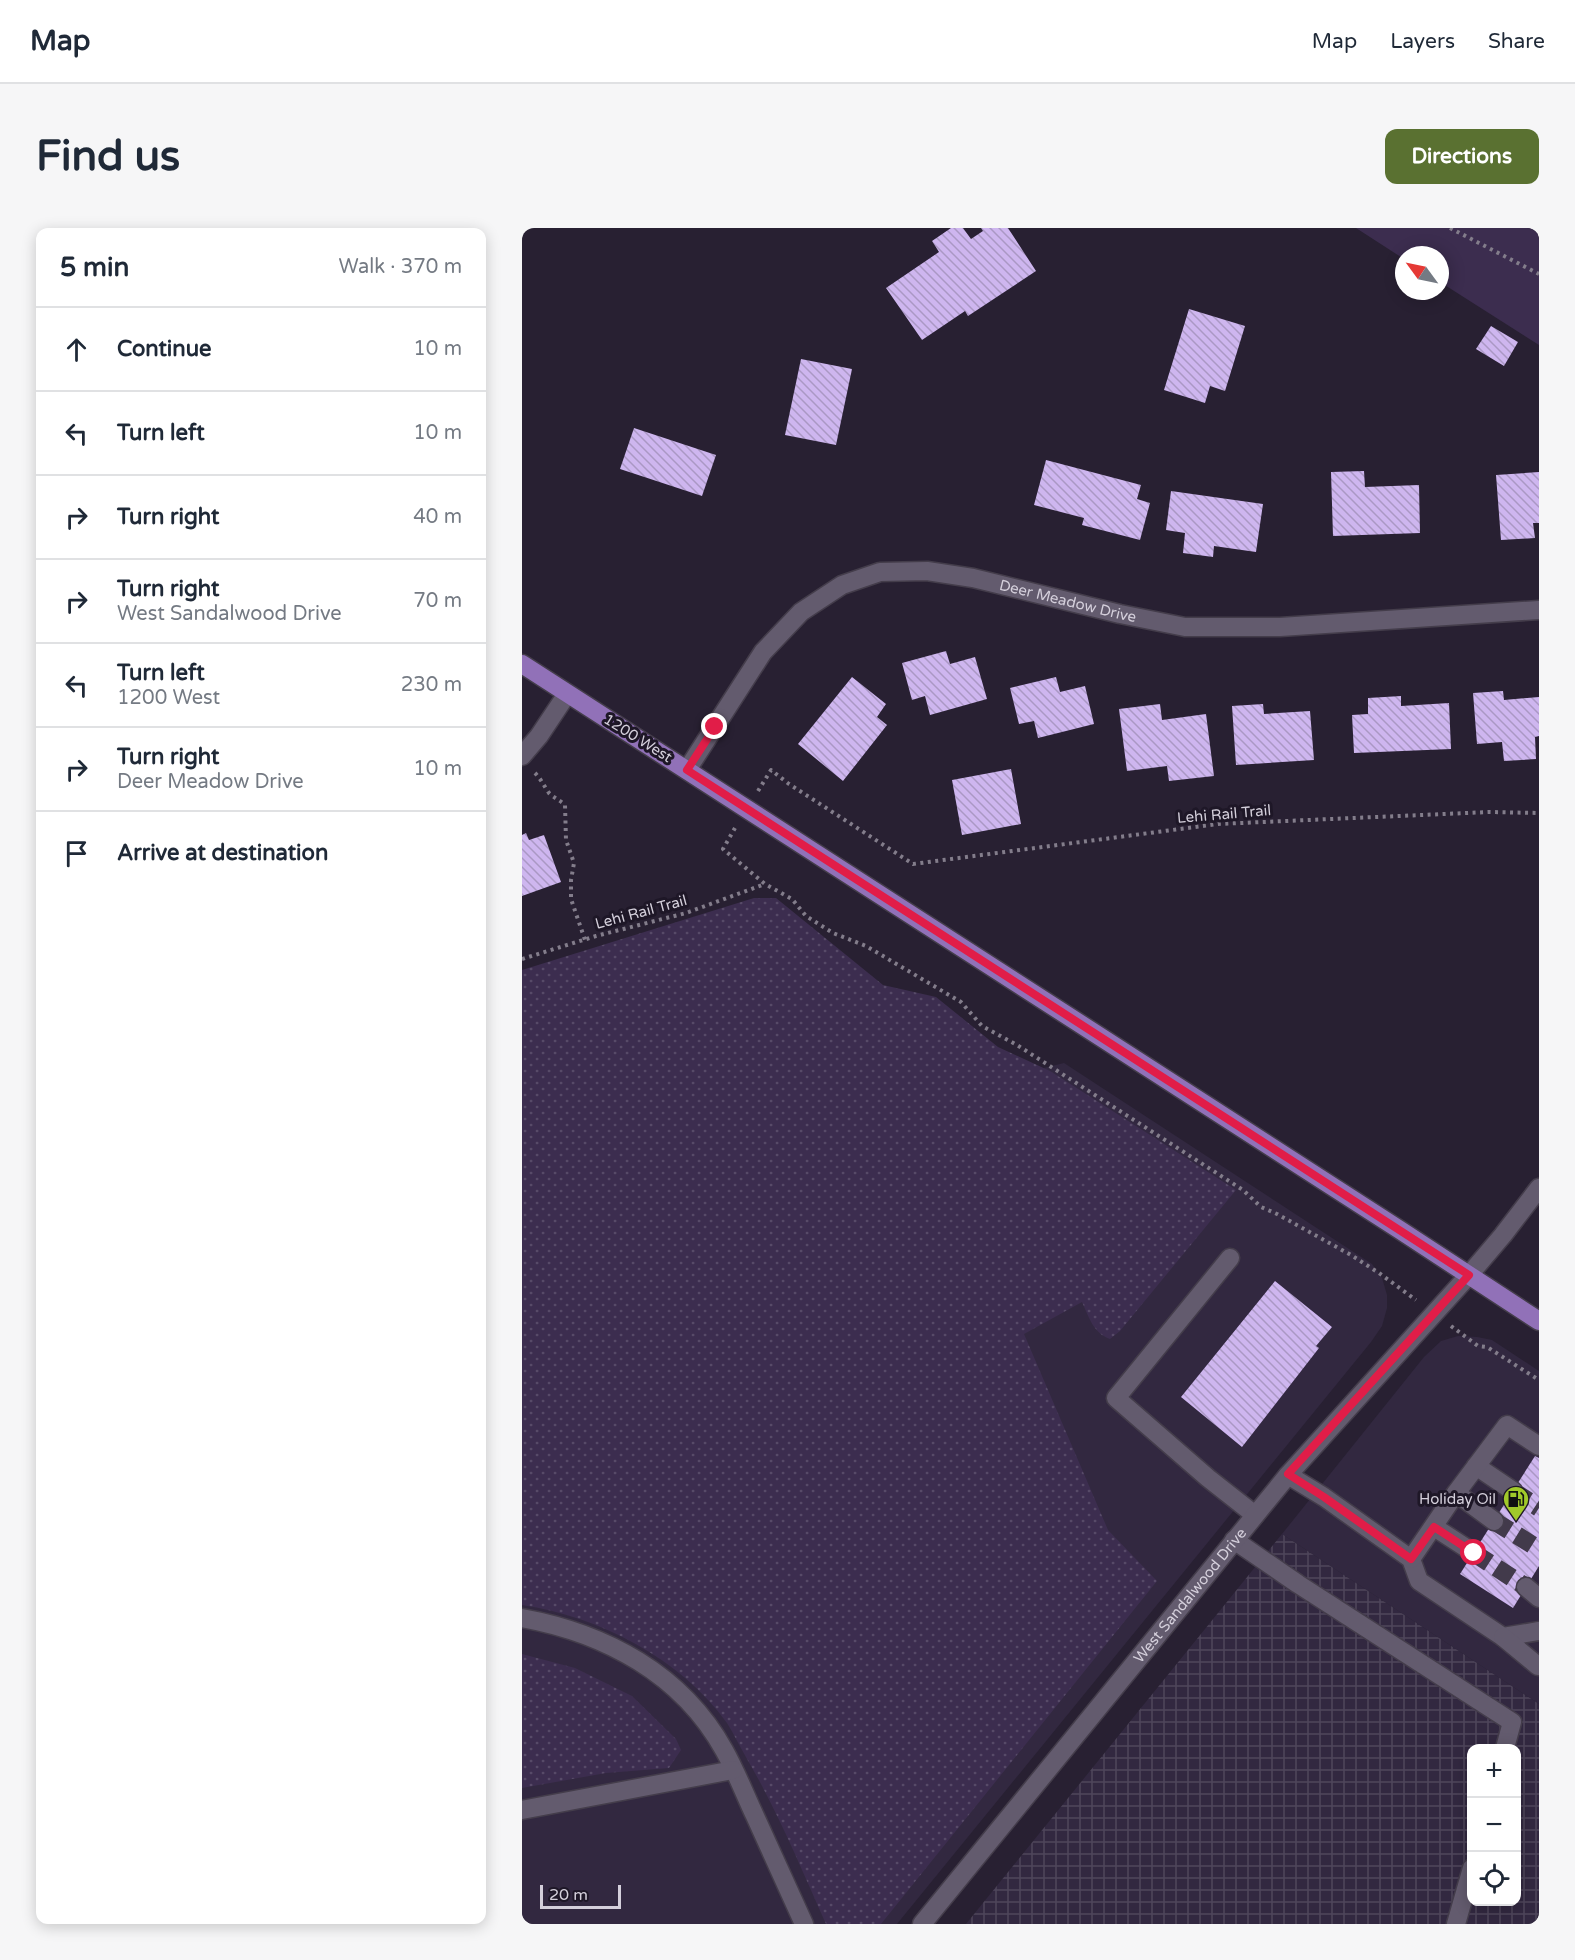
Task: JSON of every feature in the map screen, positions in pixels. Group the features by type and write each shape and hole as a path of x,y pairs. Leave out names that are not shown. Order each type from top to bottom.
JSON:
{"main road":[{"name":"1200 West","path":"522,664 1539,1321"}],"street":[{"name":"Deer Meadow Drive","path":"687,770 763,652 801,612 842,585 880,572 927,571 973,578 1120,614 1185,627 1280,627 1539,610"},
{"path":"522,756 539,736 567,694"},
{"name":"West Sandalwood Drive","path":"922,1924 1288,1474 1469,1275 1539,1188"},
{"path":"1230,1258 1116,1398 1208,1478 1255,1515"},
{"path":"1411,1559 1456,1493 1507,1425 1539,1446"},
{"path":"1476,1466 1513,1491"},
{"path":"1288,1474 1411,1559 1419,1581 1503,1636 1538,1666"},
{"path":"1456,1493 1494,1521"},
{"path":"1434,1527 1474,1553"},
{"path":"1234,1540 1512,1722 1506,1744"},
{"path":"522,1618 581,1632 614,1646 657,1673 694,1708 725,1751 804,1924"},
{"path":"1503,1636 1539,1631"},
{"path":"522,1810 733,1770"},
{"path":"1456,1924 1467,1886"}],"path":[{"path":"1450,228 1539,274"},
{"name":"Lehi Rail Trail","path":"771,770 789,784 914,864 1218,824 1490,812 1539,813"},
{"path":"535,772 552,796 560,799 565,805 566,840 574,863 571,898 585,940"},
{"path":"723,849 765,884 792,899 806,915 833,933 866,946 961,1002 982,1026 1017,1045 1243,1190 1261,1207 1380,1273"},
{"name":"Lehi Rail Trail","path":"522,959 686,914 765,884"},
{"path":"1478,1346 1487,1347 1539,1380"}],"shaded area":[{"path":"1356,228 1539,228 1539,345 1449,288 1449,246 1395,246 1395,253"},
{"path":"754,898 776,898 883,985 936,997 998,1047 1050,1071 1236,1190 1120,1331 1110,1339 1099,1333 1089,1319 1082,1302 1024,1334 1108,1530 1157,1581 881,1924 826,1924 779,1820 727,1723 686,1679 662,1660 609,1630 580,1619 522,1605 522,970"},
{"path":"1064,1063 1372,1264 1382,1278 1387,1295 1387,1308 1382,1326 897,1924 522,1924 522,1200"},
{"path":"1458,1336 1492,1340 1539,1371 1539,1704 1282,1534 1424,1357 1441,1341"},
{"path":"1282,1534 1539,1704 1539,1924 966,1924"},
{"path":"522,1654 575,1668 632,1696 676,1739 681,1750 669,1768 606,1773 522,1788"}],"building":[{"path":"951,228 963,228 971,239 983,231 981,228 1008,228 1036,271 968,316 965,311 922,340 886,288 939,252 932,241"},
{"path":"1189,309 1245,326 1225,391 1210,386 1205,403 1164,390"},
{"path":"1491,326 1518,342 1504,366 1476,349"},
{"path":"801,359 852,369 836,445 785,435"},
{"path":"634,428 716,455 702,496 620,469"},
{"path":"1046,460 1141,485 1137,499 1150,503 1140,540 1082,525 1084,518 1034,505"},
{"path":"1364,471 1365,487 1419,485 1420,533 1333,536 1331,472"},
{"path":"1539,472 1539,523 1533,523 1535,538 1501,540 1496,475"},
{"path":"1171,491 1263,504 1256,552 1214,546 1213,557 1183,553 1185,533 1166,530"},
{"path":"946,651 950,664 975,657 987,699 930,715 925,696 912,700 902,663"},
{"path":"852,677 886,704 877,717 887,725 843,781 798,744"},
{"path":"1056,677 1060,692 1085,686 1094,724 1038,738 1034,721 1019,724 1010,688"},
{"path":"1503,691 1504,700 1539,697 1539,736 1535,737 1536,759 1504,761 1502,742 1477,744 1473,693"},
{"path":"1401,696 1401,706 1449,703 1451,749 1354,753 1352,715 1368,714 1368,698"},
{"path":"1160,704 1162,720 1206,714 1214,776 1169,781 1167,766 1127,771 1119,709"},
{"path":"1263,704 1264,714 1310,711 1314,760 1236,765 1232,706"},
{"path":"1011,769 1021,824 962,835 952,780"},
{"path":"526,833 529,840 544,835 561,882 522,896 522,835"},
{"path":"1275,1281 1332,1327 1316,1346 1319,1348 1242,1447 1181,1397"},
{"name":"Holiday Oil","path":"1535,1456 1539,1458 1539,1566 1513,1608 1460,1574"}],"tunnel":[{"path":"1513,1491 1539,1508"},
{"path":"1494,1521 1539,1549"},
{"path":"1474,1553 1526,1587"}],"place":[{"name":"Holiday Oil","path":"1516,1522"}],"route":[{"path":"715,727 687,770 1469,1275 1288,1474 1411,1559 1434,1527 1474,1553"}]}
